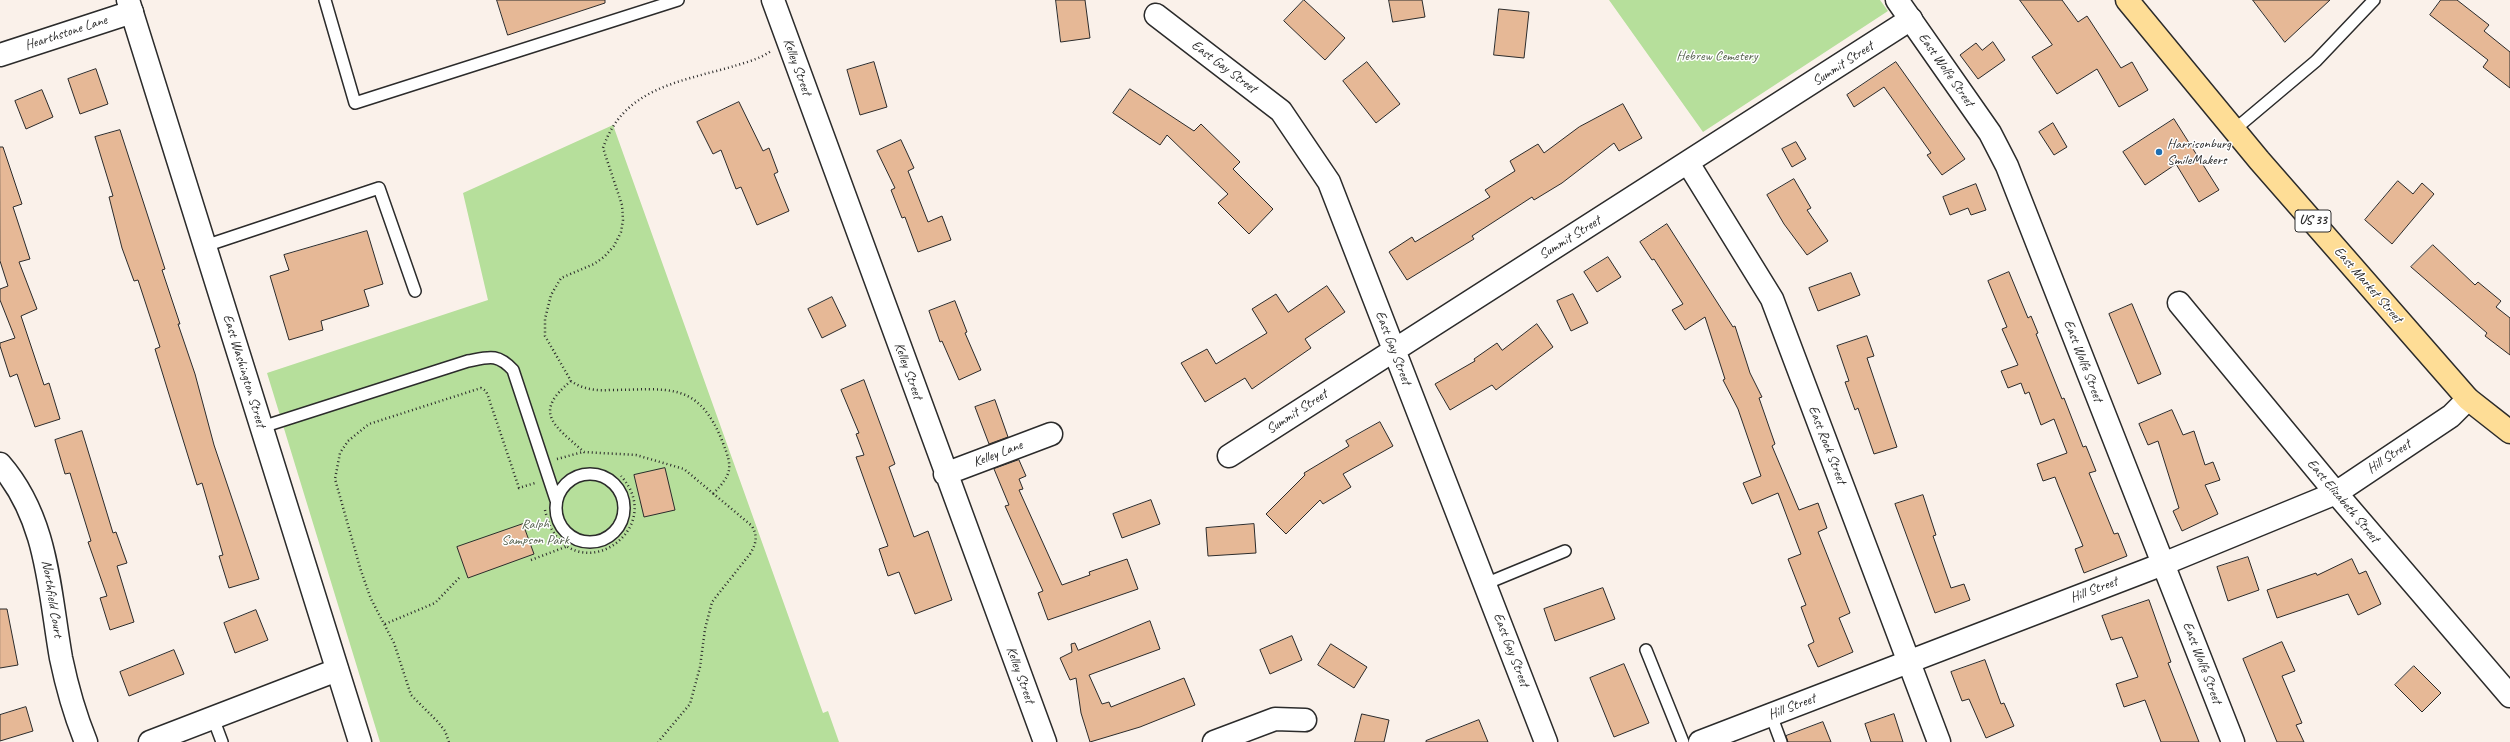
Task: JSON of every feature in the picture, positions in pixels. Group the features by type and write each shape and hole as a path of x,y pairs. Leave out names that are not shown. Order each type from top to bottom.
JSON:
{"main road":[{"name":"East Market Street","path":"2127,0 2234,130 2468,399 2510,432"}],"street":[{"name":"Kelley Street","path":"773,0 945,474 1045,742"},
{"name":"East Wolfe Street","path":"1897,0 2000,149 2233,742"},
{"name":"Hearthstone Lane","path":"0,55 130,6"},
{"name":"East Washington Street","path":"130,6 360,742"},
{"name":"East Gay Street","path":"1156,15 1281,111 1329,182 1546,742"},
{"name":"Summit Street","path":"1229,456 1911,19"},
{"name":"East Rock Street","path":"1688,163 1772,299 1939,742"},
{"name":"East Elizabeth Street","path":"2178,303 2336,493 2510,696"},
{"name":"Hill Street","path":"1700,742 2163,564 2336,493 2451,416 2468,399"},
{"name":"Kelley Lane","path":"945,474 1051,434"},
{"name":"Northfield Court","path":"0,464 24,500 44,551 65,675 86,742"},
{"path":"150,742 337,670"},
{"path":"1214,742 1275,719 1305,720"}],"lane":[{"path":"325,0 355,103 678,0"},
{"path":"2234,130 2316,61 2374,0"},
{"path":"205,246 379,188 416,291"},
{"path":"262,427 468,361 490,357 503,360 512,370 556,500 555,511 558,522 572,538 582,542 593,542 608,537 620,526 624,516 624,504 621,492 613,483 603,476 592,473 580,475 569,480 561,489 556,500"},
{"path":"1485,584 1565,551"},
{"path":"1646,650 1682,742"},
{"path":"1771,714 1781,742"},
{"path":"213,718 222,742"}],"path":[{"path":"713,494 727,479 730,470 728,456 715,425 698,401 687,394 672,390 602,390 577,385 571,381 545,336 545,319 551,295 561,278 594,264 604,257 614,246 621,232 623,220 622,205 603,148 620,115 647,94 689,78 752,60 766,54 772,48"},
{"path":"571,381 552,399 550,414 556,425 584,452"},
{"path":"448,742 438,722 411,694 385,624 371,599 361,571 336,479 340,453 348,441 369,424 383,418 478,389 484,389 519,488 536,483 538,491"},
{"path":"552,460 584,452 636,455 674,465 684,469 752,526 756,534 755,545 712,602 705,629 700,667 690,704 658,742"},
{"path":"543,505 553,532 568,546 581,552 601,551 614,546 625,537 632,524 635,507 632,492 621,476"},
{"path":"531,560 568,546"},
{"path":"385,624 435,603 460,577"}],"green space":[{"name":"Hebrew Cemetery","path":"1609,0 1880,0 1888,11 1703,132"},
{"name":"Ralph Sampson Park","path":"613,125 823,713 828,711 839,742 380,742 267,373 488,300 463,193"}],"building":[{"path":"497,0 605,0 605,3 508,35"},
{"path":"1056,0 1085,0 1090,38 1061,42"},
{"path":"1304,0 1345,38 1325,60 1284,21"},
{"path":"1389,0 1422,0 1425,17 1393,22"},
{"path":"2020,0 2062,0 2078,22 2087,16 2121,68 2132,62 2148,90 2119,107 2097,69 2057,94 2032,57 2052,45"},
{"path":"2253,0 2330,0 2285,42"},
{"path":"2441,0 2457,0 2489,25 2484,31 2510,52 2510,88 2483,67 2488,60 2430,15"},
{"path":"1499,9 1529,12 1524,58 1494,55"},
{"path":"1993,42 2005,60 1978,79 1960,55 1976,43 1982,50"},
{"path":"874,62 887,107 860,115 847,70"},
{"path":"1367,62 1400,104 1376,123 1343,81"},
{"path":"1896,62 1965,159 1942,175 1927,155 1931,153 1884,87 1854,107 1847,95"},
{"path":"96,69 108,104 80,114 68,79"},
{"path":"1130,89 1194,131 1201,124 1240,162 1233,169 1273,209 1249,234 1218,203 1228,194 1167,135 1160,145 1113,113"},
{"path":"42,90 53,117 26,129 15,101"},
{"path":"739,102 763,151 769,148 778,172 774,174 789,211 757,225 741,187 736,189 721,150 713,154 697,122"},
{"path":"1623,104 1642,138 1619,151 1614,143 1562,183 1534,200 1532,197 1472,236 1474,239 1407,280 1389,252 1412,237 1415,242 1490,197 1485,190 1515,171 1510,161 1538,144 1544,153 1579,127"},
{"name":"Harrisonburg SmileMakers","path":"2174,119 2219,190 2199,202 2176,164 2145,185 2123,152"},
{"path":"2053,123 2067,147 2054,155 2039,132"},
{"path":"120,130 165,269 162,270 195,374 214,445 259,579 229,588 219,556 223,555 202,483 197,485 155,349 160,347 138,280 134,281 122,248 109,197 113,196 95,137"},
{"path":"901,140 914,168 908,171 928,222 942,216 951,240 918,252 905,217 902,218 891,190 895,188 877,151"},
{"path":"1796,142 1806,159 1792,167 1782,149"},
{"path":"0,147 3,147 22,204 13,207 30,259 19,262 37,309 21,316 44,385 49,383 60,419 35,427 17,374 10,377 0,346 0,343 15,338 0,300 0,289 8,286 0,261"},
{"path":"1794,179 1811,208 1807,210 1828,241 1807,255 1784,224 1767,195"},
{"path":"2398,181 2413,194 2422,183 2434,194 2392,244 2365,220"},
{"path":"1976,184 1986,210 1971,215 1968,208 1950,215 1943,197"},
{"path":"1667,224 1733,327 1735,326 1750,373 1762,397 1759,398 1775,444 1772,446 1799,510 1818,503 1827,528 1818,532 1850,613 1839,618 1853,652 1818,667 1808,645 1814,642 1801,607 1806,605 1788,559 1801,554 1778,493 1752,504 1743,483 1761,476 1738,409 1723,380 1725,379 1705,317 1685,330 1672,310 1683,304 1654,259 1652,260 1640,242"},
{"path":"367,231 383,284 364,290 369,306 321,321 323,330 289,340 270,276 289,270 284,255"},
{"path":"2433,245 2475,285 2478,282 2501,301 2496,307 2510,318 2510,355 2485,336 2487,333 2411,267"},
{"path":"1608,257 1621,277 1597,292 1584,272"},
{"path":"2009,272 2028,318 2031,316 2038,333 2036,334 2062,399 2064,398 2083,447 2086,446 2096,471 2089,473 2114,534 2118,533 2127,556 2084,573 2075,549 2083,546 2055,477 2043,481 2037,464 2067,453 2054,419 2041,425 2029,392 2025,394 2021,383 2008,388 2001,371 2018,365 2002,329 2007,327 1988,281"},
{"path":"1851,273 1860,295 1818,311 1809,288"},
{"path":"1327,286 1345,312 1305,339 1311,348 1252,389 1245,378 1205,402 1181,363 1207,349 1216,364 1267,333 1252,309 1276,294 1288,312"},
{"path":"1573,294 1588,323 1571,331 1557,301"},
{"path":"832,297 846,326 822,338 808,309"},
{"path":"955,301 967,332 965,333 981,370 959,380 942,341 940,342 929,311"},
{"path":"2132,304 2161,374 2138,384 2109,314"},
{"path":"1537,324 1553,347 1496,390 1492,385 1450,410 1435,384 1475,361 1474,359 1497,343 1502,350"},
{"path":"1867,336 1874,356 1867,358 1897,447 1874,454 1858,408 1855,410 1845,382 1849,381 1837,346"},
{"path":"864,380 895,464 889,467 914,537 928,531 952,600 915,614 899,572 888,576 879,549 888,546 856,457 864,455 856,434 859,433 841,390"},
{"path":"995,400 1008,437 989,444 975,407"},
{"path":"2172,410 2183,435 2194,431 2205,465 2213,462 2220,480 2205,485 2218,514 2182,531 2173,511 2179,508 2158,441 2148,445 2139,424"},
{"path":"1380,422 1393,446 1343,474 1351,487 1323,504 1320,500 1286,534 1266,514 1305,475 1304,473 1349,446 1346,441"},
{"path":"82,431 113,533 116,532 127,563 117,566 134,622 110,630 100,598 107,596 88,542 91,541 70,473 65,474 55,440"},
{"path":"1019,460 1026,476 1019,479 1023,489 1019,490 1062,585 1090,575 1089,572 1127,559 1138,589 1048,620 1038,593 1043,591 1005,506 1009,505 994,469"},
{"path":"665,468 675,510 644,517 634,475"},
{"path":"1923,495 1936,535 1933,536 1951,588 1964,584 1970,600 1935,613 1895,504"},
{"path":"1151,500 1160,524 1122,538 1113,514"},
{"path":"523,524 534,554 468,578 457,547"},
{"path":"1254,524 1256,553 1208,556 1206,528"},
{"path":"2248,557 2259,590 2228,601 2217,567"},
{"path":"2352,559 2359,574 2366,571 2381,604 2358,615 2348,594 2277,618 2267,590 2316,573 2317,575"},
{"path":"1603,588 1615,619 1555,641 1544,609"},
{"path":"2149,600 2171,662 2168,663 2199,742 2161,742 2145,700 2124,707 2116,684 2138,677 2122,637 2111,640 2102,616"},
{"path":"0,609 7,609 18,665 0,668"},
{"path":"256,610 268,640 235,653 224,623"},
{"path":"1150,621 1160,649 1089,675 1102,704 1109,702 1111,707 1184,678 1195,705 1140,727 1090,742 1081,713 1076,678 1070,680 1060,658 1072,652 1071,644 1075,643 1078,650"},
{"path":"1292,636 1302,660 1270,674 1260,650"},
{"path":"2282,642 2295,671 2282,676 2302,723 2296,725 2304,742 2277,742 2243,659"},
{"path":"1331,644 1367,667 1354,688 1318,665"},
{"path":"174,650 184,674 129,696 120,672"},
{"path":"1985,660 2001,704 2004,703 2014,726 1986,738 1969,699 1962,701 1951,672"},
{"path":"1624,664 1649,723 1614,737 1590,678"},
{"path":"2414,666 2441,693 2422,712 2395,685"},
{"path":"26,707 33,731 0,741 0,715"},
{"path":"1362,714 1389,720 1384,742 1355,742"},
{"path":"1894,714 1903,742 1871,742 1865,724"},
{"path":"1479,720 1488,742 1426,742 1426,741"},
{"path":"1823,722 1831,742 1788,742 1786,736"}],"place":[{"name":"Harrisonburg SmileMakers","path":"2159,152"}]}
